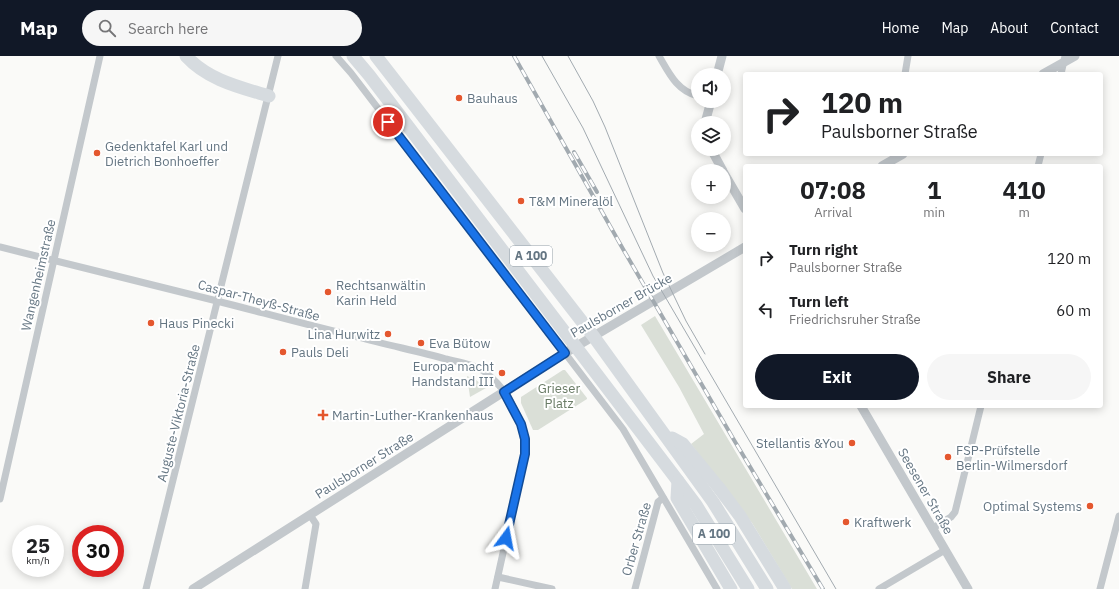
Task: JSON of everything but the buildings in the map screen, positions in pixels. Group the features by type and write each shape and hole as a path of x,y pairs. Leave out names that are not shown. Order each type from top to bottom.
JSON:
{"highway":[{"path":"186,56 206,74 242,88 269,96"},
{"name":"A 100","path":"353,56 527,281 696,505 748,589"},
{"name":"A 100","path":"376,56 594,337 666,435 714,502 767,589"},
{"path":"666,435 683,444 719,488 740,516 785,589"},
{"path":"678,481 677,498 731,589"}],"street":[{"name":"Wangenheimstraße","path":"0,499 100,56"},
{"name":"Auguste-Viktoria-Straße","path":"146,589 278,56"},
{"path":"336,56 351,73 567,351 622,430 717,589"},
{"path":"659,56 674,81 686,92 691,94"},
{"path":"719,68 722,56"},
{"path":"905,72 908,56"},
{"path":"1046,72 1064,59 1075,56"},
{"path":"1061,72 1064,59"},
{"path":"885,164 898,156"},
{"path":"731,184 743,205"},
{"name":"Caspar-Theyß-Straße","path":"0,246 465,364 485,372 504,392 521,424 525,439 525,454 495,589"},
{"name":"Paulsborner Brücke","path":"567,351 743,248"},
{"name":"Paulsborner Straße","path":"193,589 567,351"},
{"name":"Seesener Straße","path":"862,408 968,589"},
{"path":"933,528 951,517 955,512 981,408"},
{"name":"Orber Straße","path":"635,589 658,502 663,498"},
{"path":"305,589 316,524 310,515"},
{"path":"1100,589 1116,542 1119,516"},
{"path":"879,589 945,550"},
{"path":"498,577 552,589"}],"green space":[{"path":"655,316 817,589 792,589 752,523 691,444 704,434 679,387 641,325"},
{"name":"Grieser Platz","path":"565,370 587,399 538,430 533,430 521,403 521,397"},
{"path":"467,376 476,380 486,388 470,397"}],"tram line":[{"path":"542,56 583,128 653,276 836,589"},
{"path":"568,56 593,101 605,127 663,273 686,321 705,354"}],"railway":[{"path":"514,56 623,249 823,589"},
{"path":"574,152 597,192"}],"place":[{"name":"Bauhaus","path":"459,98"},
{"name":"Gedenktafel Karl und Dietrich Bonhoeffer","path":"97,153"},
{"name":"T&M Mineralöl","path":"521,201"},
{"name":"Rechtsanwältin Karin Held","path":"328,292"},
{"name":"Haus Pinecki","path":"151,323"},
{"name":"Lina Hurwitz","path":"388,334"},
{"name":"Eva Bütow","path":"421,343"},
{"name":"Pauls Deli","path":"283,352"},
{"name":"Europa macht Handstand III","path":"502,373"},
{"name":"Martin-Luther-Krankenhaus","path":"323,415"},
{"name":"Stellantis &You","path":"852,443"},
{"name":"FSP-Prüfstelle Berlin-Wilmersdorf","path":"948,457"},
{"name":"Optimal Systems","path":"1090,506"},
{"name":"Kraftwerk","path":"846,522"}],"route":[{"path":"388,122 565,353 504,392 521,424 525,439 525,454 506,538"}]}
